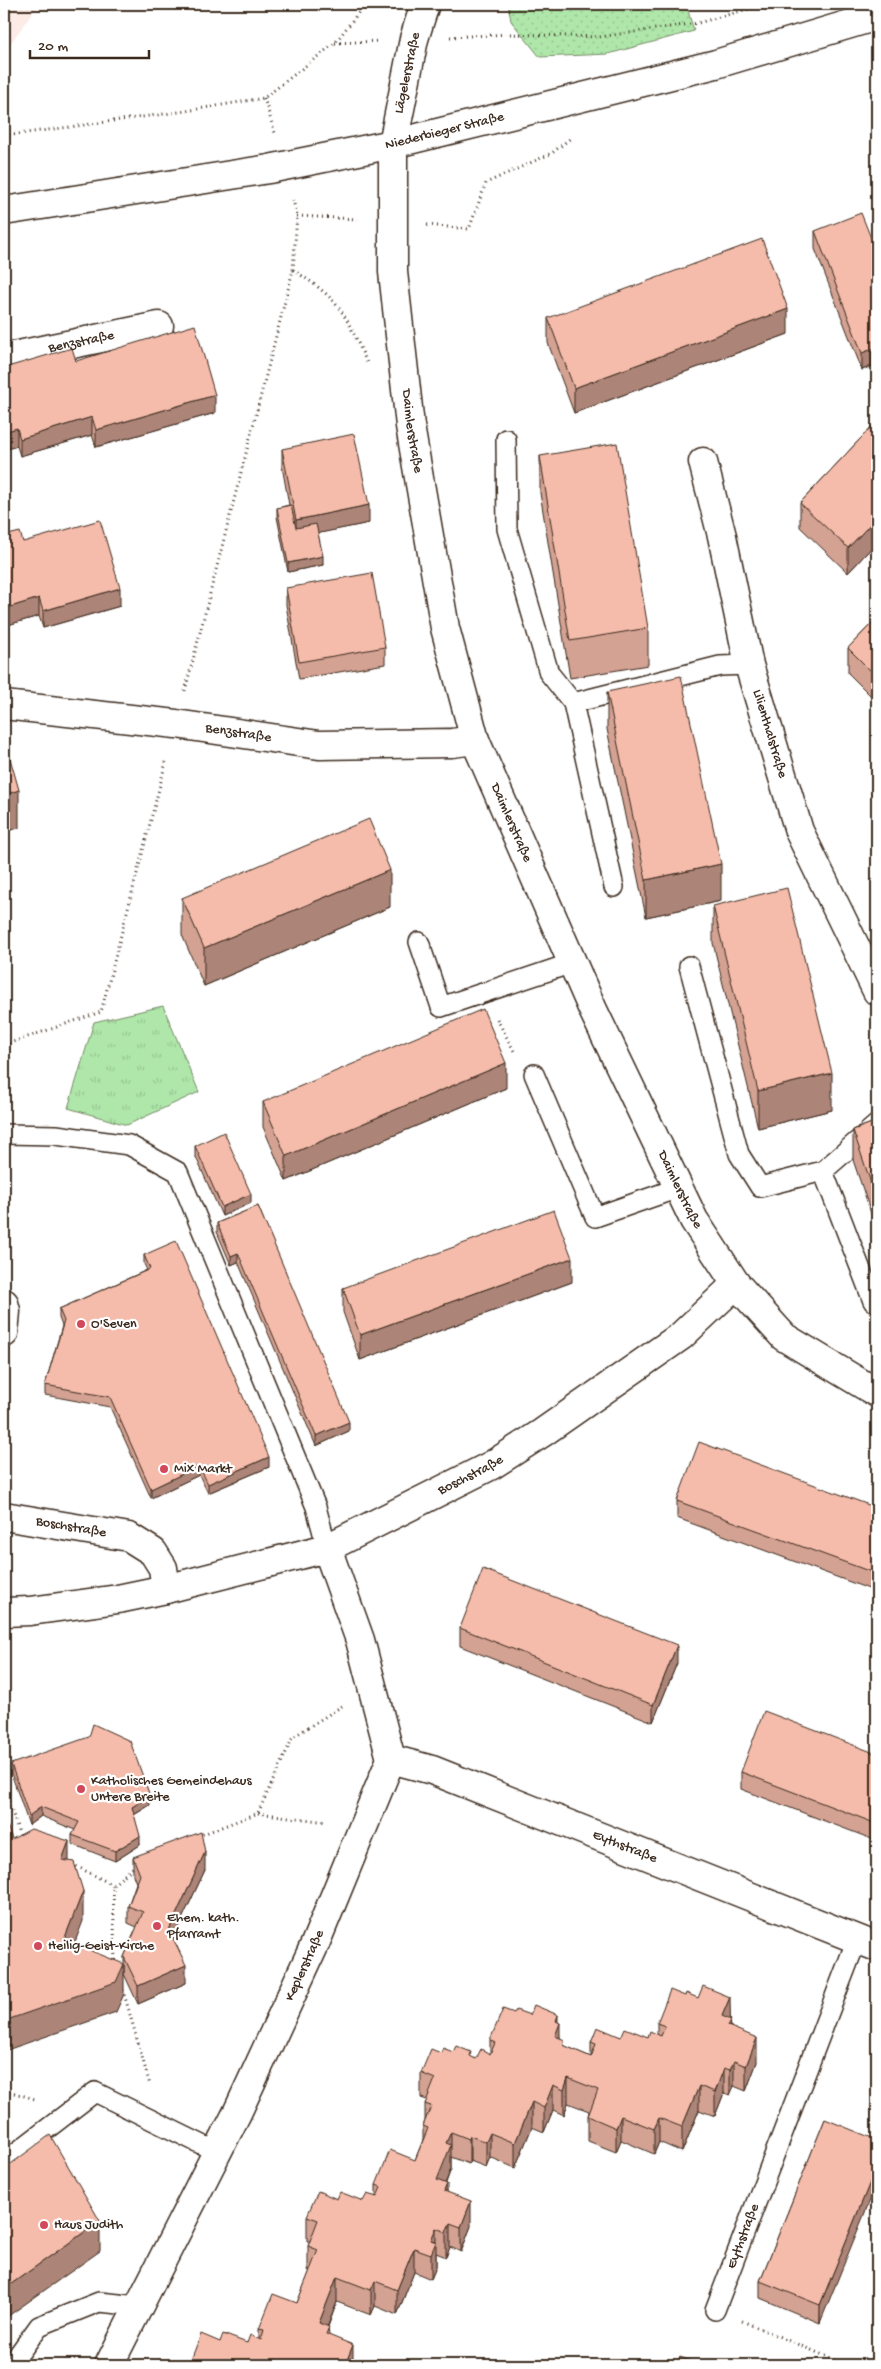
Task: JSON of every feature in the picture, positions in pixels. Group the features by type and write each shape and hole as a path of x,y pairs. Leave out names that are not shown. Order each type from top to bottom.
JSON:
{"street":[{"name":"Lägelerstraße","path":"393,144 414,39 425,4"},
{"name":"Niederbieger Straße","path":"4,211 268,169 393,144 716,64 877,16"},
{"name":"Daimlerstraße","path":"393,144 393,272 410,426 445,628 475,740 572,963 694,1220 736,1284 784,1337 877,1393"},
{"name":"Benzstraße","path":"4,358 160,326"},
{"name":"Lilienthalstraße","path":"703,462 722,536 749,665 799,831 877,991"},
{"name":"Benzstraße","path":"4,705 176,724 319,745 452,743 475,740"},
{"name":"Boschstraße","path":"4,1612 30,1611 118,1599 166,1589 327,1548 492,1465 542,1433 681,1336 736,1284"},
{"path":"4,1303 6,1310 4,1333"},
{"name":"Boschstraße","path":"4,1516 129,1536 153,1552 163,1568 166,1589"},
{"path":"327,1548 360,1640 392,1759"},
{"name":"Keplerstraße","path":"109,2365 217,2152 315,1944 392,1759"},
{"name":"Eythstraße","path":"392,1759 432,1770 867,1943"}],"lane":[{"path":"506,440 507,529 549,673 573,704 614,887"},
{"path":"573,704 720,666 749,665"},
{"path":"419,942 440,1007 572,963"},
{"path":"689,966 739,1154 760,1187 823,1171 877,1124"},
{"path":"534,1074 595,1217 678,1188"},
{"path":"4,1134 56,1136 129,1145 178,1172 316,1507 327,1548"},
{"path":"823,1171 873,1301"},
{"name":"Eythstraße","path":"716,2310 867,1943"},
{"path":"4,2162 95,2092 217,2152"},
{"path":"17,2365 18,2355 39,2326 99,2302 139,2306"}],"path":[{"path":"4,136 186,111 264,98 334,42 365,4"},
{"path":"334,42 510,34 599,37 698,23 766,4"},
{"path":"297,216 469,229 486,183 552,153 574,135"},
{"path":"4,1045 101,1012 293,270"},
{"path":"484,993 515,1055 534,1074"},
{"path":"258,1813 293,1737 373,1687"},
{"path":"4,1787 20,1836 28,1840"},
{"path":"197,1836 258,1813 364,1826"},
{"path":"116,1967 113,1957 113,1885 140,1861"},
{"path":"70,1863 113,1885"},
{"path":"121,1985 162,2125"},
{"path":"716,2310 847,2365"}],"shaded area":[{"path":"4,4 39,4 4,52"}],"green space":[{"path":"508,4 686,4 694,31 608,54 540,57 511,21"},
{"path":"163,1006 199,1092 127,1125 68,1108 94,1022"}],"building":[{"path":"861,213 877,253 877,347 862,353 815,231"},
{"path":"762,239 788,309 574,388 548,318"},
{"path":"195,325 215,395 96,430 92,417 20,439 17,428 4,432 4,368 72,348 76,361"},
{"path":"877,421 877,517 848,548 800,503"},
{"path":"354,434 369,505 296,520 282,449"},
{"path":"617,443 648,628 570,641 540,456"},
{"path":"291,505 296,528 316,524 323,556 288,563 277,508"},
{"path":"100,520 120,588 43,611 39,598 4,609 4,536 20,532 23,542"},
{"path":"372,573 385,647 299,662 286,588"},
{"path":"877,618 877,677 848,648"},
{"path":"681,676 721,864 646,880 607,692"},
{"path":"4,737 19,790 4,795"},
{"path":"369,819 390,870 204,948 182,898"},
{"path":"787,888 832,1073 758,1091 713,906"},
{"path":"483,1009 506,1063 286,1156 263,1102"},
{"path":"877,1121 877,1201 853,1130"},
{"path":"224,1132 251,1194 222,1207 195,1146"},
{"path":"258,1206 349,1422 316,1436 238,1253 231,1256 217,1223"},
{"path":"554,1210 572,1258 360,1335 343,1288"},
{"path":"176,1241 269,1457 208,1484 199,1466 151,1489 110,1397 45,1385 64,1321 59,1309 150,1269 144,1255"},
{"path":"699,1442 877,1508 877,1574 677,1501"},
{"path":"483,1569 677,1645 653,1705 460,1628"},
{"path":"764,1711 877,1754 877,1824 741,1772"},
{"name":"Katholisches Gemeindehaus Untere Breite","path":"93,1724 130,1741 150,1796 132,1807 140,1836 115,1851 72,1835 79,1822 41,1807 29,1816 11,1764 89,1737"},
{"name":"Heilig-Geist-Kirche","path":"4,1817 12,1839 31,1829 69,1841 62,1860 74,1862 83,1891 64,1940 124,1964 116,1982 4,2021"},
{"name":"Ehem. kath. Pfarramt","path":"201,1832 205,1852 169,1930 186,1965 138,1986 124,1957 143,1912 128,1906 140,1875 133,1857"},
{"path":"703,1986 730,1997 722,2016 731,2020 728,2026 757,2038 746,2066 734,2061 730,2070 724,2068 715,2092 699,2086 682,2127 659,2118 654,2129 621,2116 616,2128 588,2116 598,2090 568,2078 564,2090 553,2085 544,2108 532,2102 515,2143 490,2133 486,2142 470,2136 469,2139 451,2132 446,2143 451,2145 437,2180 447,2184 444,2191 471,2201 461,2227 450,2223 446,2232 436,2228 431,2240 436,2242 431,2254 414,2248 397,2290 375,2281 371,2290 337,2277 319,2323 329,2327 326,2334 353,2345 345,2365 203,2365 191,2360 201,2334 220,2342 223,2334 247,2343 250,2335 261,2340 264,2330 259,2329 273,2294 297,2303 318,2250 308,2246 318,2220 307,2216 318,2191 337,2199 340,2192 363,2201 367,2194 377,2197 381,2187 376,2185 390,2150 415,2160 428,2128 423,2126 431,2106 425,2104 435,2079 421,2073 431,2049 441,2053 443,2048 453,2052 456,2046 471,2052 470,2056 476,2059 481,2049 490,2054 495,2043 490,2040 503,2009 514,2013 516,2010 530,2015 534,2005 558,2015 556,2021 560,2023 555,2036 565,2040 563,2045 591,2057 596,2044 591,2042 597,2027 621,2037 625,2028 648,2037 650,2031 661,2036 665,2026 657,2023 670,1990 685,1996 686,1993 698,1998"},
{"path":"825,2119 877,2140 877,2165 820,2305 760,2281"},
{"name":"Haus Judith","path":"50,2135 100,2221 4,2289 4,2169"},
{"path":"680,2357 701,2365 676,2365"}],"place":[{"name":"O'Seven","path":"81,1324"},
{"name":"Mix Markt","path":"164,1469"},
{"name":"Katholisches Gemeindehaus Untere Breite","path":"81,1789"},
{"name":"Ehem. kath. Pfarramt","path":"157,1926"},
{"name":"Heilig-Geist-Kirche","path":"38,1946"},
{"name":"Haus Judith","path":"44,2225"}]}
